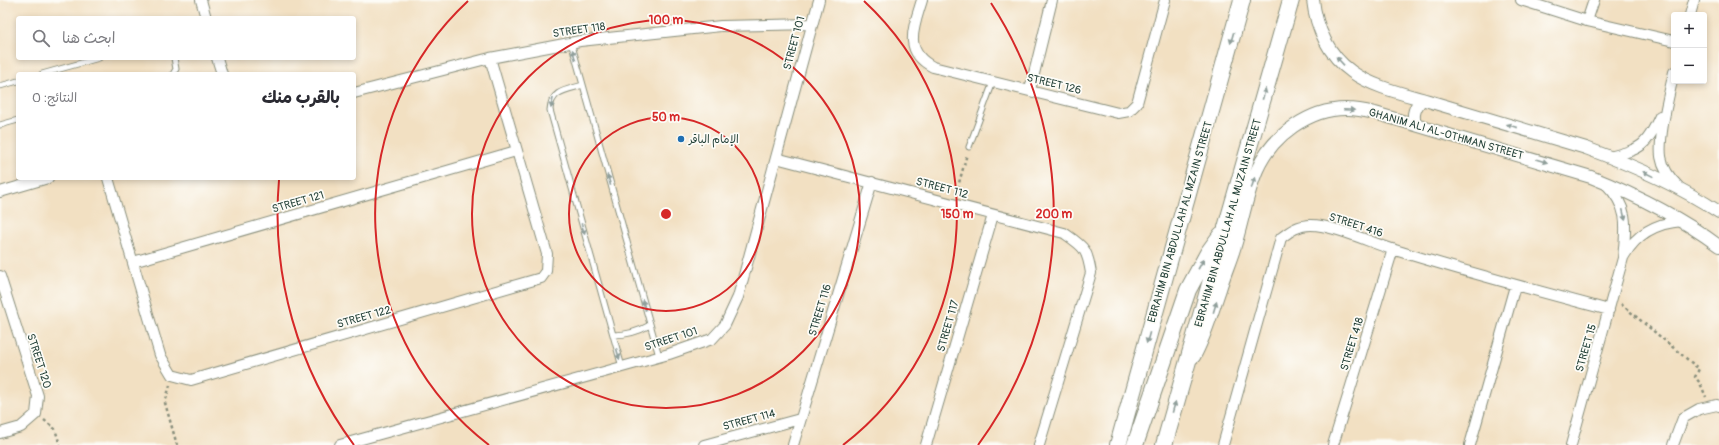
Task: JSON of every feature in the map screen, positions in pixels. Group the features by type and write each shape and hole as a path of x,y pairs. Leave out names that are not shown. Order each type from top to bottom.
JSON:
{"main road":[{"name":"EBRAHIM BIN ABDULLAH AL MZAIN STREET","path":"1118,445 1242,0"},
{"name":"EBRAHIM BIN ABDULLAH AL MUZAIN STREET","path":"1164,445 1228,226 1291,0"},
{"path":"1135,445 1188,290 1208,252 1228,226"}],"street":[{"path":"201,0 205,16"},
{"name":"STREET 101","path":"340,445 659,356 712,339 725,325 738,297 818,0"},
{"name":"STREET 126","path":"922,0 912,31 914,49 925,63 933,67 1118,113 1129,111 1137,103 1165,0"},
{"path":"1030,90 1052,0"},
{"path":"1313,0 1316,19 1324,38 1336,57 1352,72 1370,82 1586,148 1631,166 1684,192 1719,212"},
{"path":"1521,0 1587,21 1671,40"},
{"path":"1587,21 1594,0"},
{"path":"1691,12 1694,0"},
{"name":"STREET 118","path":"356,92 490,58 571,42 721,26 812,24"},
{"name":"STREET 122","path":"172,375 191,380 541,278 546,271 546,254 490,58"},
{"path":"218,60 221,72"},
{"path":"1671,84 1665,108 1660,141 1661,158 1667,173 1684,192"},
{"path":"1415,124 1415,110 1422,99"},
{"path":"1609,157 1632,151 1646,142 1655,130 1665,108"},
{"name":"GHANIM ALI AL-OTHMAN STREET","path":"1182,381 1209,324 1263,158 1279,138 1299,123 1310,117 1340,110 1368,111 1563,168 1605,183 1682,221 1719,246"},
{"name":"STREET 121","path":"133,262 516,151"},
{"name":"STREET 112","path":"776,158 1064,233 1080,245 1088,254 1091,273 1039,445"},
{"path":"0,192 41,180"},
{"path":"109,180 160,355 172,375"},
{"name":"STREET 116","path":"793,445 872,182"},
{"name":"STREET 15","path":"1571,445 1623,258 1626,227 1625,216 1617,197 1605,183"},
{"name":"STREET 117","path":"926,445 993,215"},
{"name":"STREET 15","path":"1623,258 1633,242 1648,230 1664,223 1682,221"},
{"name":"STREET 416","path":"1223,445 1281,238 1293,229 1310,225 1326,227 1515,286 1610,305"},
{"name":"STREET 418","path":"1333,445 1393,249"},
{"name":"STREET 120","path":"0,276 3,295 38,396 36,414"},
{"path":"1470,445 1515,286"},
{"path":"1673,445 1684,418 1699,409 1715,406"},
{"path":"0,433 21,427 36,414"},
{"name":"STREET 114","path":"704,445 800,419"}],"lane":[{"path":"571,42 659,356"},
{"path":"49,72 92,60"},
{"path":"174,60 176,69 174,72"},
{"path":"0,86 16,82"},
{"path":"969,147 993,82"},
{"path":"583,85 558,93 553,97 550,103 550,110 622,366"},
{"path":"0,125 16,121"},
{"path":"613,335 626,335 640,331 650,325"}],"path":[{"path":"953,204 969,147"},
{"path":"1610,305 1619,302 1699,369 1695,377 1715,406"},
{"path":"172,375 166,403 177,445"},
{"path":"36,414 55,429 60,445"}],"place":[{"name":"الإمام الباقر","path":"681,139"}]}
